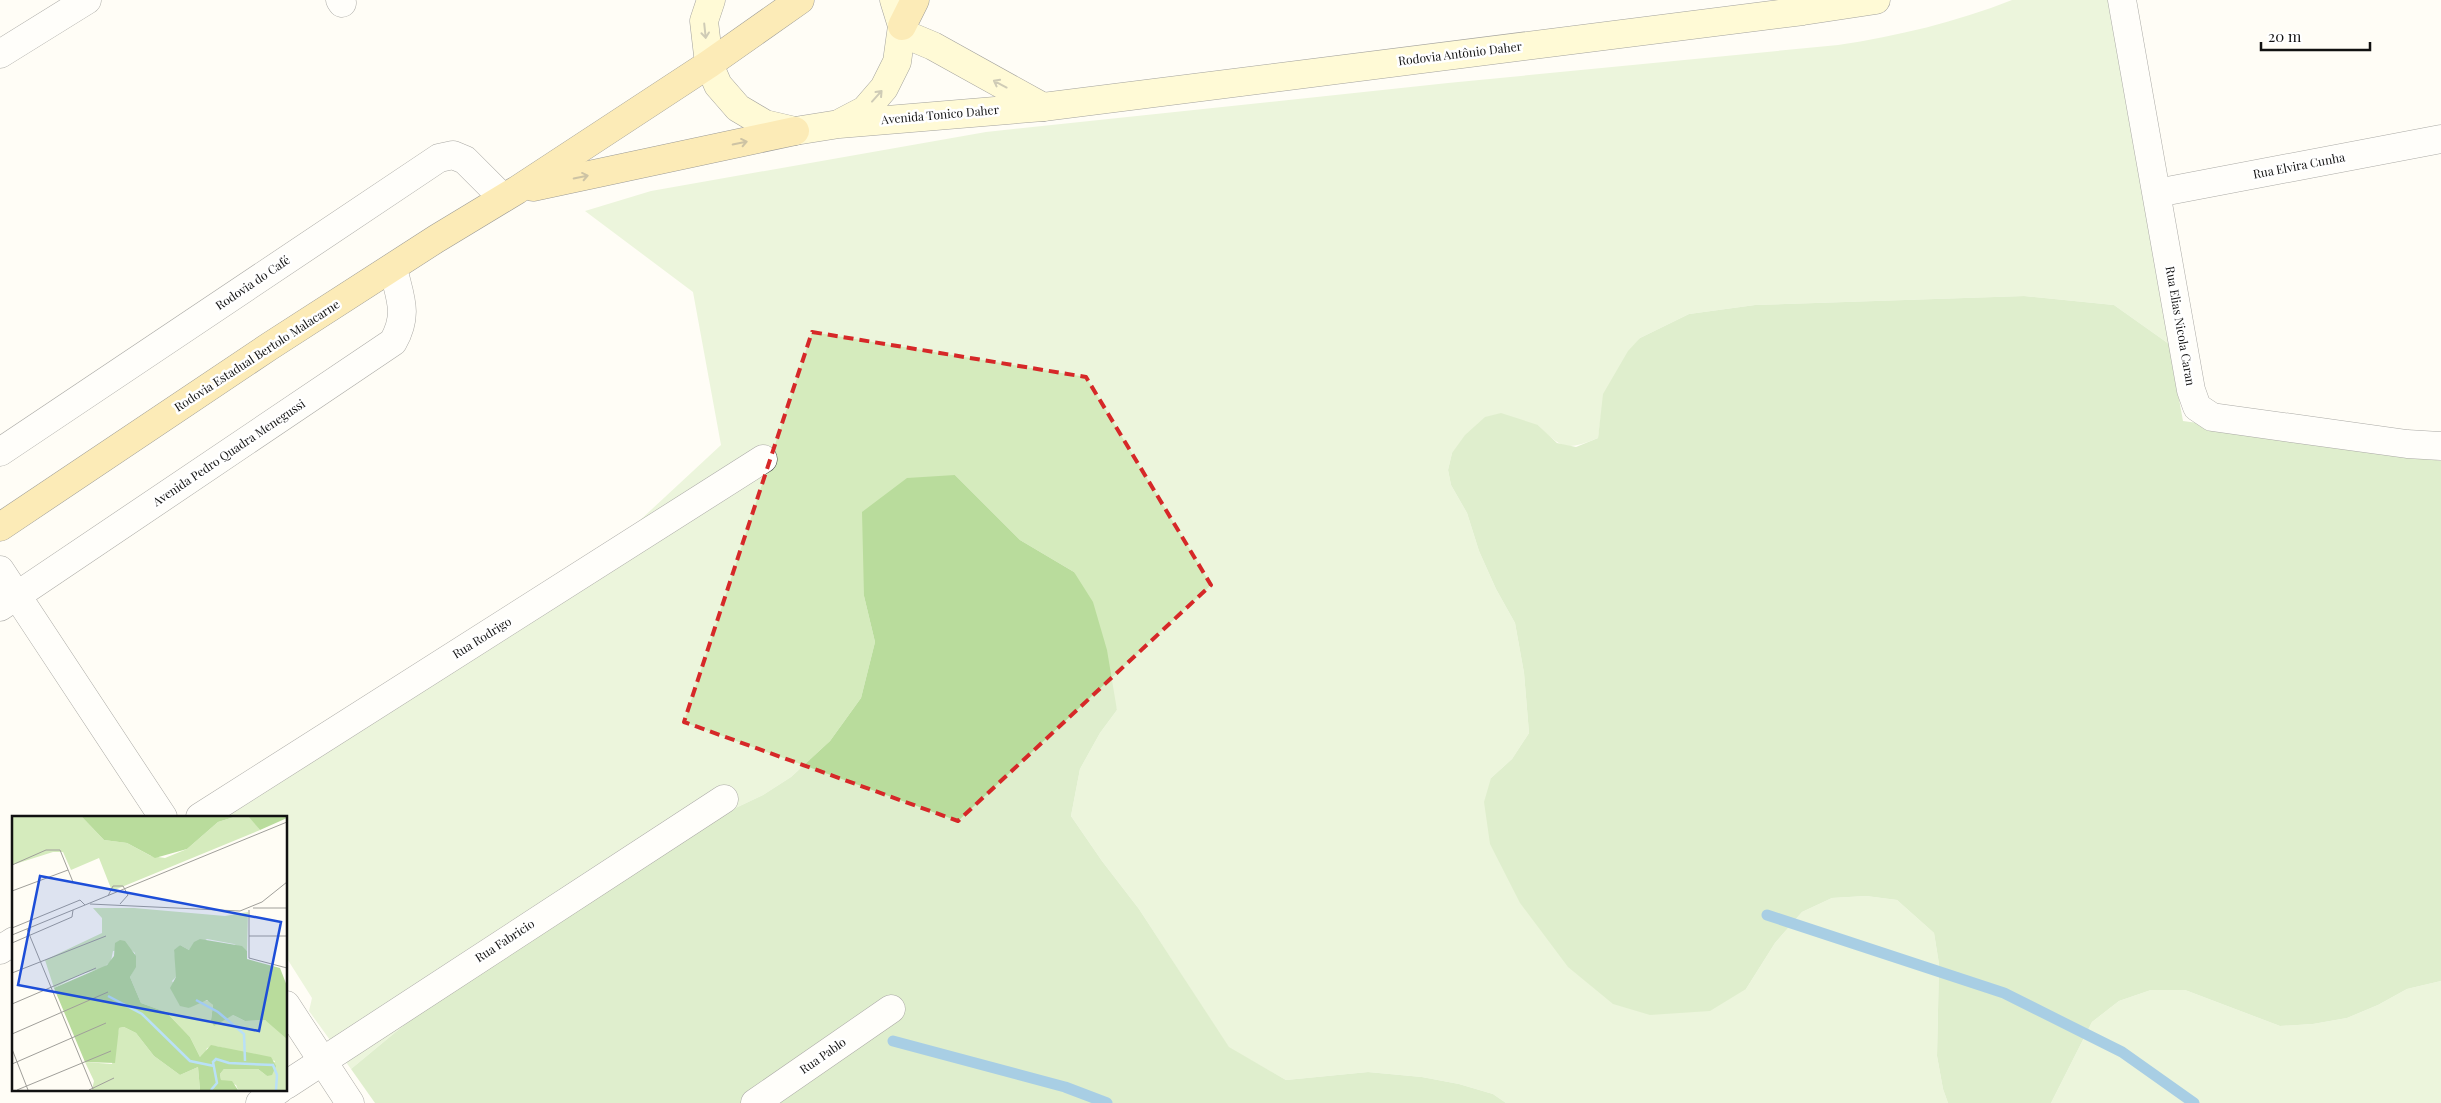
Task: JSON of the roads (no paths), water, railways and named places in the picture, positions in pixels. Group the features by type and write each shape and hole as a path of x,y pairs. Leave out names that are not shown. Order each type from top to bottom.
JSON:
{"main road":[{"name":"Avenida Tonico Daher","path":"710,0 704,22 709,64 718,85 738,108 765,124 795,131 839,124 1042,107"},
{"path":"510,194 709,64 800,0"},
{"path":"894,0 902,29"},
{"path":"839,124 865,110 884,88 897,62 902,29 915,0"},
{"name":"Rodovia Antônio Daher","path":"1042,107 1803,11 1876,0"},
{"name":"Avenida Tonico Daher","path":"902,29 1042,107"},
{"path":"510,194 795,131"},
{"name":"Rodovia Estadual Bertolo Malacarne","path":"0,527 270,346 510,194"}],"street":[{"path":"0,54 87,0"},
{"name":"Rua Elias Nicola Caran","path":"2122,0 2191,390 2197,407 2212,417 2407,444 2441,446"},
{"name":"Rua Elvira Cunha","path":"2156,194 2441,139"},
{"name":"Rodovia do Café","path":"0,452 439,158 454,155 465,160 510,194"},
{"name":"Avenida Pedro Quadra Menegussi","path":"9,601 394,342 402,327 403,311 393,268"},
{"name":"Rua Rodrigo","path":"202,816 763,459"},
{"path":"0,570 9,601 162,816"},
{"name":"Rua Fabricio","path":"288,1084 724,799"},
{"path":"0,950 12,942"},
{"path":"288,1008 350,1103"},
{"name":"Rua Pablo","path":"755,1103 891,1009"},
{"path":"260,1103 279,1090"}],"waterway":[{"path":"1767,915 2004,993 2122,1052 2194,1103"},
{"path":"893,1041 1065,1087 1107,1103"}]}
